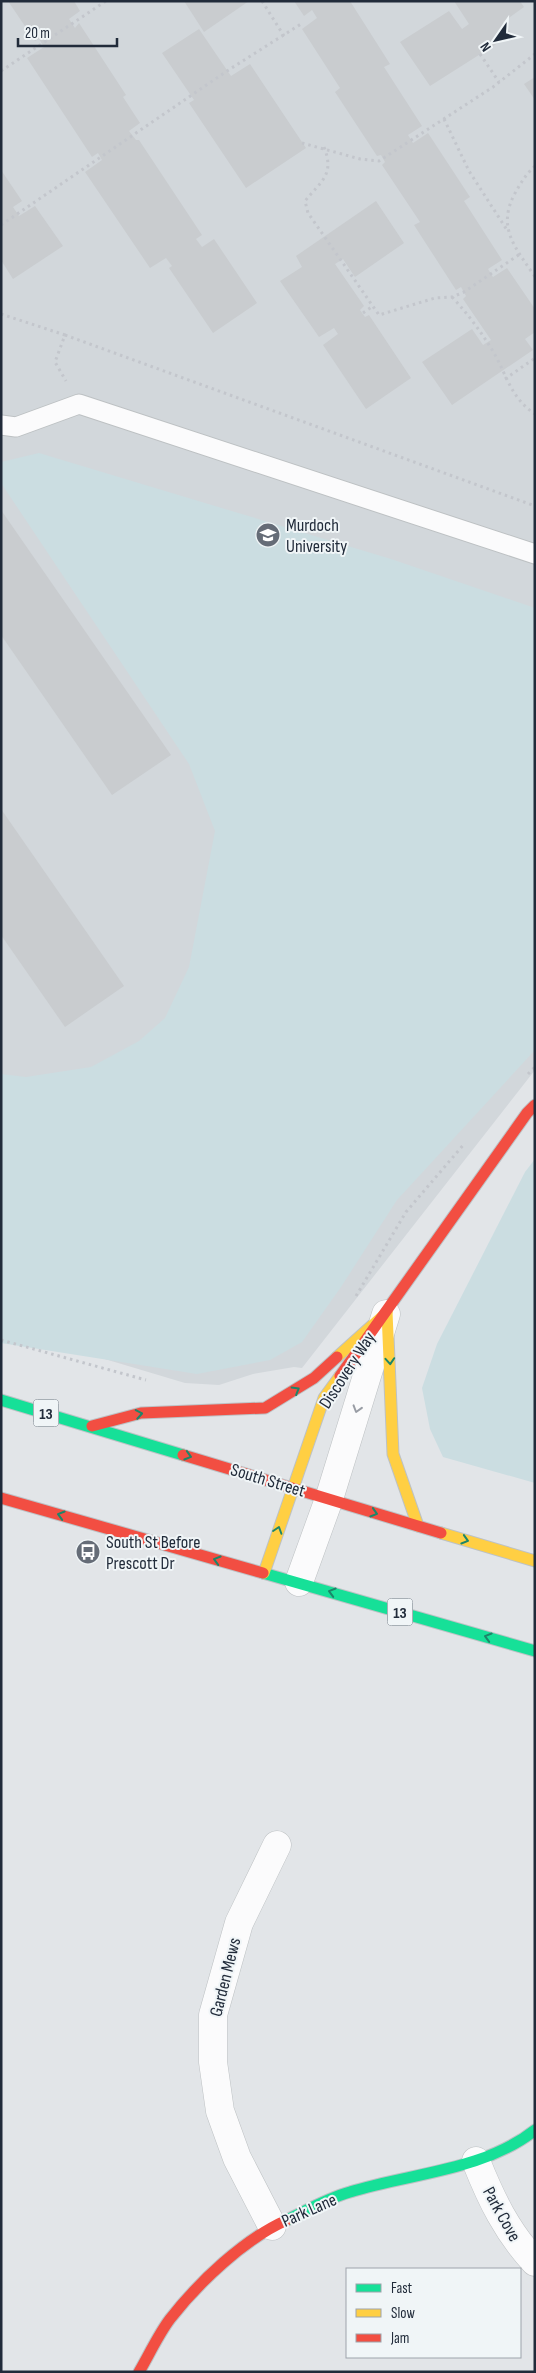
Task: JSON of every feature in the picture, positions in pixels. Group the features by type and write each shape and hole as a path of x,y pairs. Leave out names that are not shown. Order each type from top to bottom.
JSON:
{"main road":[{"name":"Discovery Way","path":"264,1573 324,1398 535,1105"},
{"path":"92,1426 140,1413 265,1408 314,1378 386,1312"},
{"path":"386,1312 393,1454 418,1526"},
{"name":"South Street","path":"1,1400 535,1561"},
{"name":"13","path":"1,1498 535,1651"},
{"name":"Park Lane","path":"139,2372 169,2320 201,2283 272,2226 349,2192 476,2161 525,2138 535,2130"}],"street":[{"name":"Discovery Way","path":"298,1582 329,1499 386,1312"},
{"name":"Garden Mews","path":"272,2226 237,2158 220,2111 213,2062 213,2015 239,1923 277,1846"},
{"name":"Park Cove","path":"476,2161 500,2217 519,2245 535,2262"}],"lane":[{"path":"1,425 16,427 79,404 535,554"}],"path":[{"path":"1,71 106,1"},
{"path":"262,1 284,36"},
{"path":"1,225 301,24"},
{"path":"480,54 499,82"},
{"path":"302,143 324,147 360,159 379,161 499,82 535,54"},
{"path":"444,119 468,171 535,276"},
{"path":"324,147 329,168 322,183 305,202 308,213 379,315 435,298 452,297 464,292 520,254"},
{"path":"507,230 506,215 511,201 520,184 535,166"},
{"path":"452,297 484,336 496,355 505,380 526,408 535,414"},
{"path":"362,313 373,306"},
{"path":"1,314 65,335 535,506"},
{"path":"65,335 55,362 79,404"},
{"path":"505,380 535,358"},
{"path":"522,1080 535,1067"},
{"path":"352,1302 406,1212 470,1137"},
{"path":"1,1340 152,1382"}],"shaded area":[{"name":"Murdoch University","path":"1,1 535,1 535,1070 302,1368 294,1367 253,1374 219,1385 185,1383 1,1328"},
{"path":"39,453 391,559 535,608 535,1050 397,1200 341,1287 302,1342 270,1360 197,1374 1,1343 1,1074 26,1077 91,1067 139,1041 165,1018 189,967 215,831 189,764 1,483 1,462"},
{"path":"535,1159 535,1483 443,1457 430,1429 422,1388 437,1344 525,1172"}],"building":[{"path":"8,1 74,1 80,11 69,19 75,28 79,23 126,95 123,97 140,123 129,131 136,140 139,140 202,235 196,239 202,247 214,239 257,303 213,333 169,268 172,266 166,258 150,268 85,172 102,160 98,153 92,157 27,58 44,47 39,39 35,41"},
{"path":"184,1 249,1 204,32"},
{"path":"294,1 350,1 390,64 384,67 422,126 408,135 413,143 428,133 470,197 464,201 502,260 488,269 493,277 507,268 535,309 535,332 525,339 533,350 452,405 422,362 472,329 483,345 491,340 463,299 466,296 461,287 456,290 414,225 420,222 382,165 385,162 381,155 377,156 335,92 340,88 302,29 317,18 312,10 304,16"},
{"path":"454,1 520,1 524,7 503,22 512,34 430,86 400,42 449,11 462,29 469,24"},
{"path":"199,29 231,76 250,64 306,148 246,188 189,103 194,100 162,53"},
{"path":"535,77 535,100 524,84"},
{"path":"1,170 22,201 13,207 19,216 35,206 63,246 13,279 1,260"},
{"path":"376,201 404,243 355,277 343,259 335,264 364,306 360,310 365,317 369,315 411,378 366,409 323,345 338,334 334,328 319,337 280,281 302,267 296,256"},
{"path":"1,510 171,755 112,795 1,635"},
{"path":"1,809 124,986 65,1027 1,935"}],"traffic: fast":[{"path":"1,1400 183,1455"},
{"path":"263,1573 535,1651"},
{"path":"287,2220 318,2204 342,2195 470,2163 515,2144 535,2130"}],"traffic: slow":[{"path":"387,1312 393,1454 418,1526"},
{"path":"337,1357 387,1312"},
{"path":"264,1573 324,1398 340,1376"},
{"path":"441,1533 535,1561"}],"traffic: jam":[{"path":"340,1376 527,1113 535,1105"},
{"path":"92,1426 141,1413 265,1408 314,1378 337,1357"},
{"path":"183,1455 441,1533"},
{"path":"1,1498 263,1573"},
{"path":"139,2372 170,2319 208,2276 255,2238 287,2220"}],"place":[{"name":"Murdoch University","path":"268,535"},
{"name":"South St Before Prescott Dr","path":"88,1552"}]}
